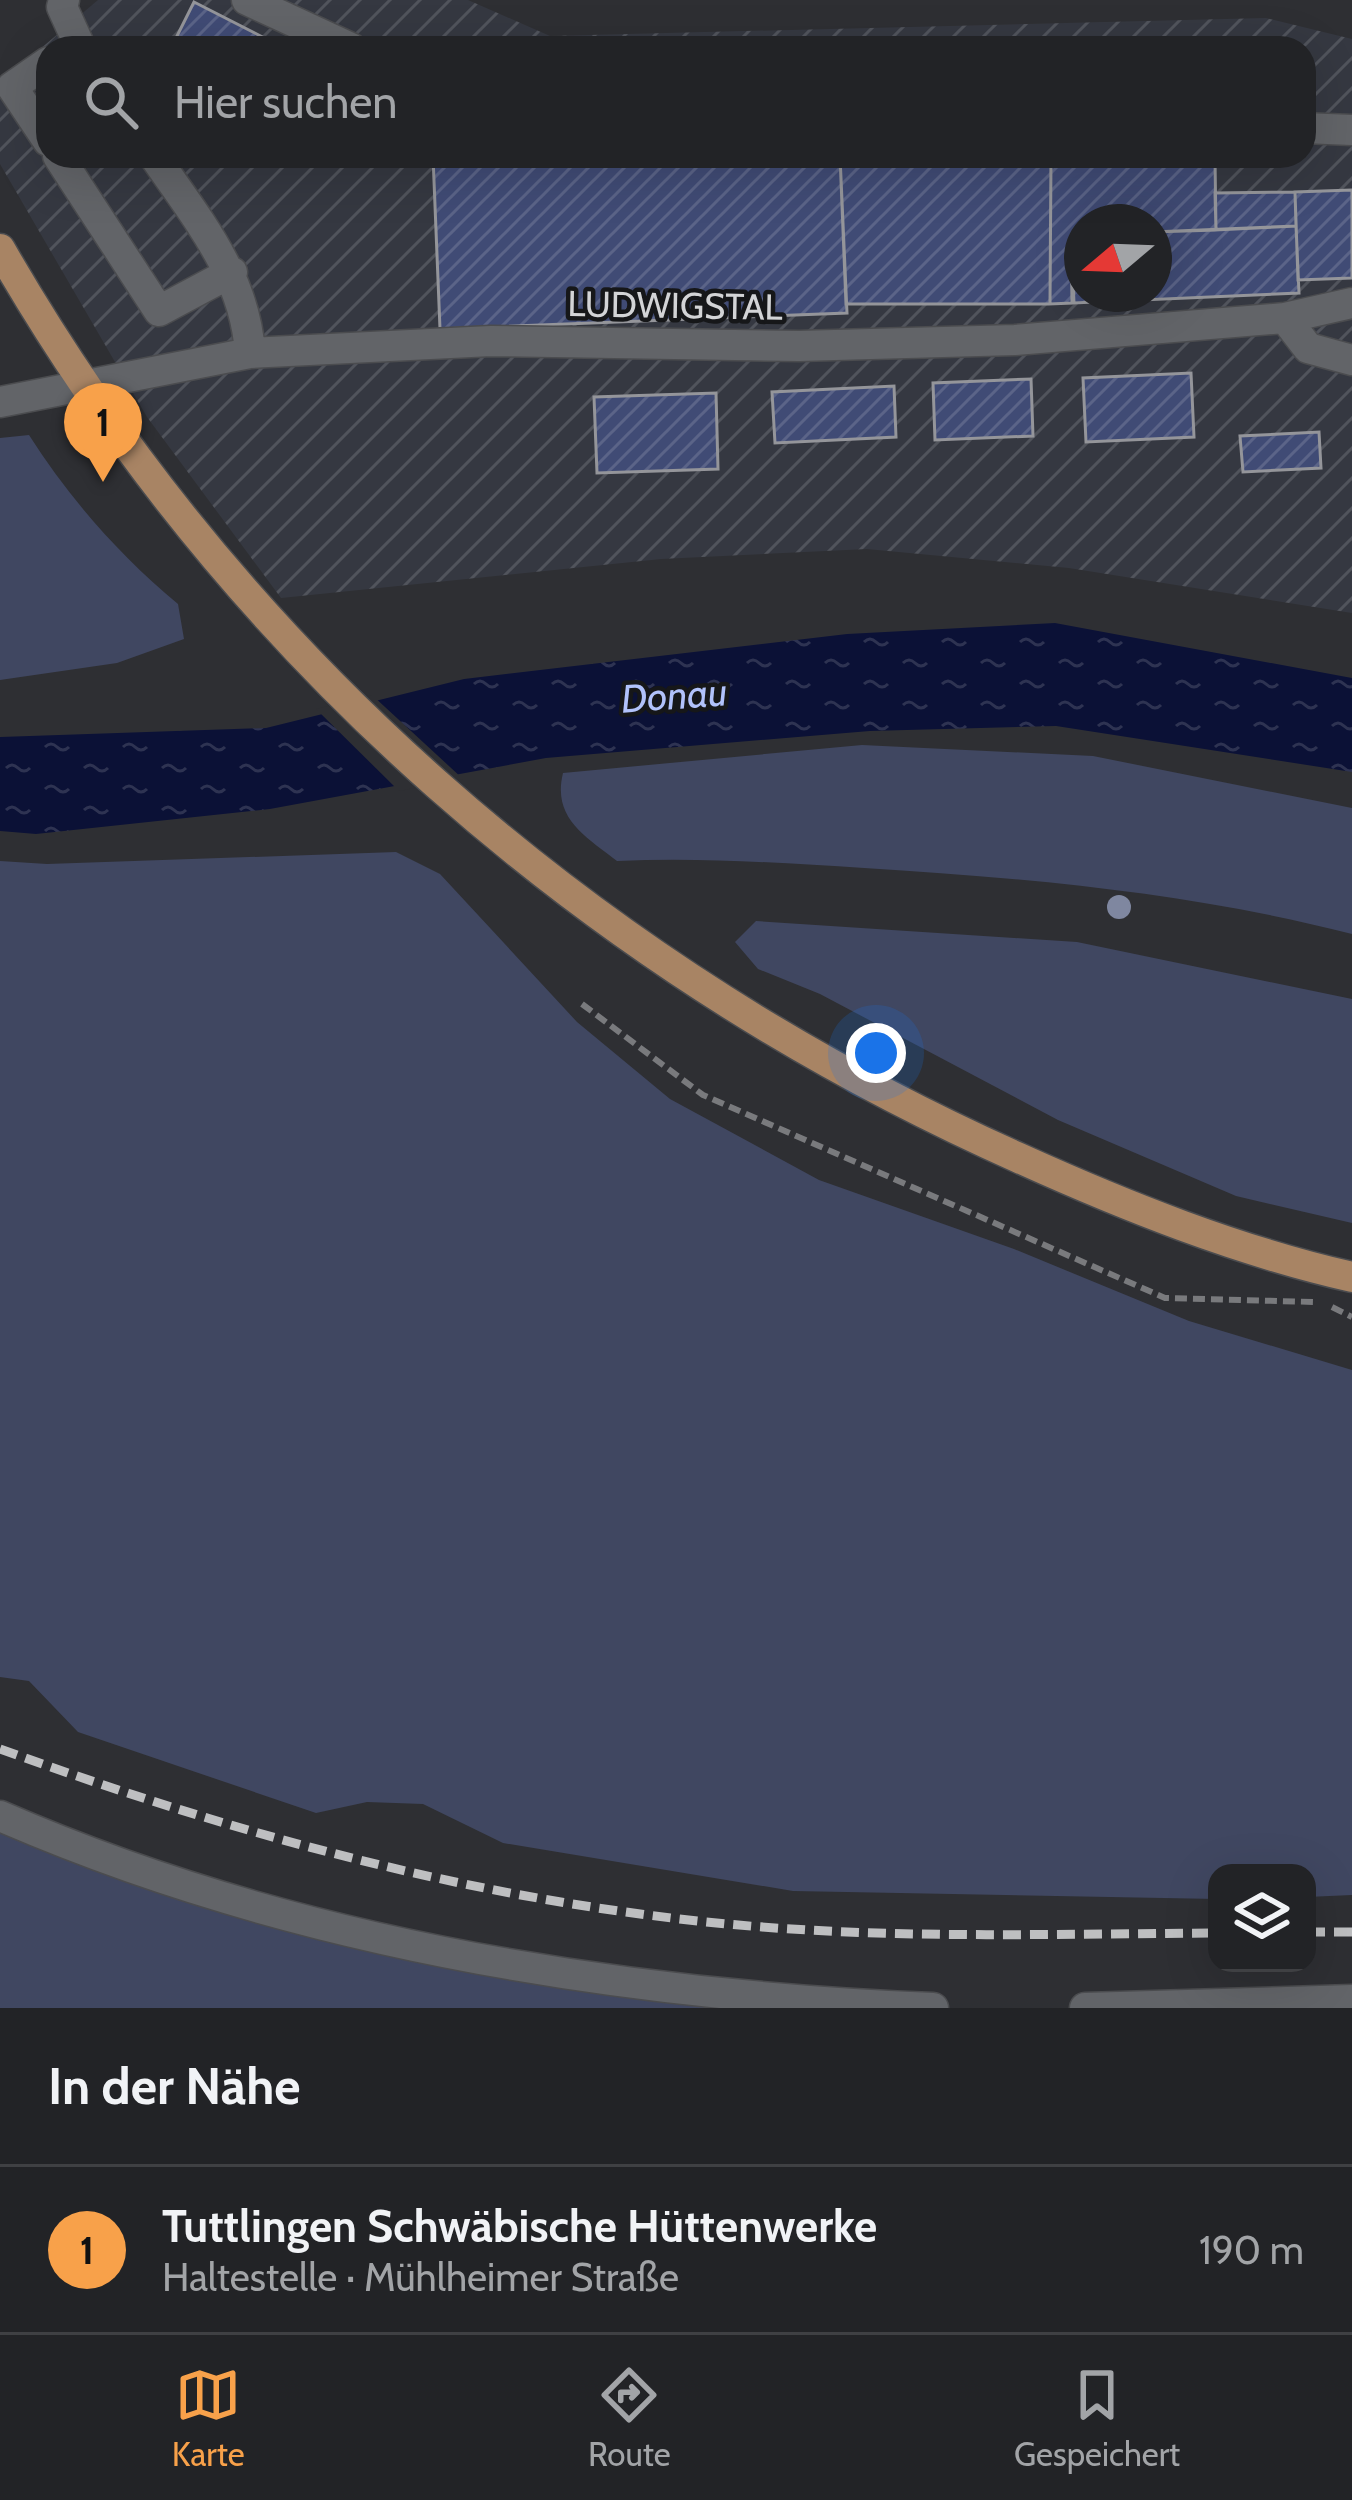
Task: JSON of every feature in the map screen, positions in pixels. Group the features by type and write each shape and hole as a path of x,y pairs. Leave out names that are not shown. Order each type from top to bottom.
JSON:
{"main road":[{"path":"0,249 84,389 175,512 375,732 500,843 662,964 928,1118 1102,1194 1222,1238 1352,1277"}],"street":[{"path":"64,0 72,36"},
{"path":"247,0 325,36"},
{"path":"36,70 12,87 36,123"},
{"path":"1316,128 1352,130"},
{"path":"66,168 159,311 232,272"},
{"path":"162,168 232,272 248,314 250,353"},
{"name":"LUDWIGSTAL","path":"0,402 250,353 491,341 799,346 1015,340 1285,318 1352,303"},
{"path":"1285,318 1308,348 1352,360"},
{"path":"0,1816 260,1912 596,1978 799,2002 933,2008"},
{"path":"1085,2008 1352,2000"}],"path":[{"path":"582,1004 704,1095 1165,1298 1323,1302 1352,1317"}],"shaded area":[{"path":"98,0 468,0 550,36 55,36"},
{"path":"1266,18 1352,39 1352,613 1069,568 867,549 661,559 281,598 147,417 0,164 0,83 36,53 36,168 1316,168 1316,36 550,36"},
{"path":"29,435 97,525 178,604 184,639 117,663 0,680 0,438"},
{"path":"862,745 1093,756 1352,808 1352,934 1232,908 1048,882 771,863 617,861 574,824 562,802 563,773"},
{"path":"396,852 440,874 577,1022 670,1099 819,1180 1014,1249 1189,1321 1352,1370 1352,1895 1316,1897 1316,1864 1208,1864 1208,1899 793,1891 503,1843 423,1804 367,1802 316,1813 78,1732 29,1681 0,1677 0,861 47,864"},
{"path":"756,921 1077,942 1352,999 1352,1223 1236,1196 1058,1120 820,994 758,969 735,942"},
{"path":"0,1827 300,1930 819,2008 0,2008"}],"water":[{"name":"Donau","path":"1055,623 1352,678 1352,772 1056,726 870,731 546,758 270,809 36,834 0,831 0,737 266,728 464,679 847,634"}],"pier":[{"path":"372,695 463,779 399,791 316,709"}],"building":[{"path":"194,2 261,36 177,36"},
{"path":"433,168 841,168 847,313 440,329"},
{"path":"840,168 1051,168 1050,304 846,304"},
{"path":"1051,168 1215,168 1216,230 1172,231 1172,204 1064,204 1064,303 1050,304"},
{"path":"1352,190 1352,278 1298,280 1295,192"},
{"path":"1295,192 1296,226 1216,230 1215,193"},
{"path":"1296,226 1299,293 1172,299 1172,231"},
{"path":"1191,373 1194,437 1086,442 1083,378"},
{"path":"1031,379 1033,436 935,440 933,383"},
{"path":"894,386 896,437 775,443 772,392"},
{"path":"716,393 718,469 597,473 594,397"},
{"path":"1319,432 1321,468 1243,472 1240,436"}],"railway":[{"path":"0,1749 257,1833 431,1877 608,1910 827,1931 1208,1933"},
{"path":"1316,1932 1352,1932"}],"place":[{"name":"Tuttlingen Schwäbische Hüttenwerke","path":"103,482"}]}
